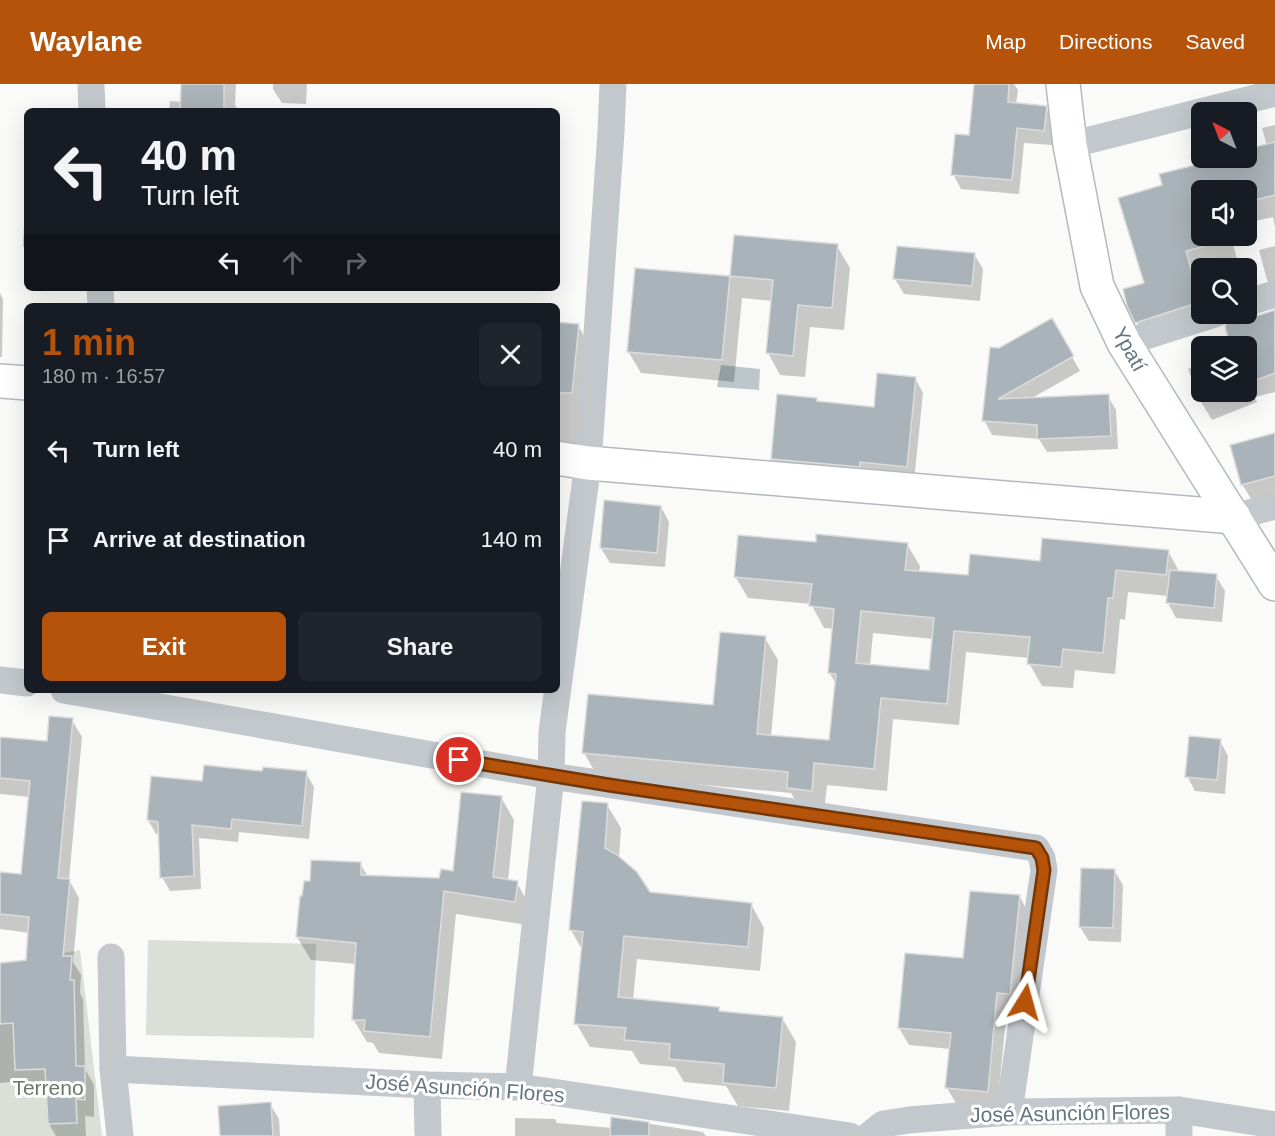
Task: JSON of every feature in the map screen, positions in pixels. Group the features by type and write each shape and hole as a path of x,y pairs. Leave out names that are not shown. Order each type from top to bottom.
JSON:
{"street":[{"path":"91,84 92,108"},
{"path":"560,643 572,460 610,153 613,84"},
{"name":"Ypatí","path":"1063,84 1070,145 1097,286 1124,343 1275,584"},
{"path":"1070,145 1275,93"},
{"path":"1257,300 1275,294"},
{"path":"1124,343 1191,322"},
{"path":"0,381 24,382"},
{"path":"572,460 1234,517 1275,506"},
{"path":"0,680 24,683"},
{"path":"86,693 551,776 1036,848 1042,858 1044,870 1009,1112"},
{"path":"518,1087 551,776 552,732 557,693"},
{"path":"111,957 113,1069 120,1136"},
{"name":"José Asunción Flores","path":"113,1069 518,1087 850,1136"},
{"path":"427,1084 428,1136"},
{"name":"José Asunción Flores","path":"868,1136 883,1124 1009,1112 1179,1123 1275,1125"}],"green space":[{"path":"148,940 316,944 314,1038 146,1035"},
{"name":"Terreno","path":"80,950 102,1136 0,1136 0,965"}],"shaded area":[{"path":"721,365 760,369 759,390 717,387"}],"building":[{"path":"181,84 224,84 224,108 180,108"},
{"path":"974,84 1009,84 1008,102 1047,106 1044,131 1017,128 1012,180 951,175 955,134 969,135"},
{"path":"1275,142 1275,195 1257,199 1257,180 1191,180 1191,246 1202,247 1186,251 1191,269 1191,305 1135,323 1127,306 1123,289 1144,283 1118,198 1162,185 1159,174 1191,166 1191,168 1257,168 1257,146"},
{"path":"734,235 838,244 832,308 798,305 793,356 766,353 773,280 730,276"},
{"path":"897,246 975,253 972,286 893,279"},
{"path":"635,268 730,276 722,360 627,352"},
{"path":"1275,310 1275,373 1257,380 1257,336 1228,336 1225,326 1226,324 1257,324 1257,316"},
{"path":"1052,318 1074,356 998,399 1109,394 1111,436 1037,439 1037,425 982,421 990,347 999,348"},
{"path":"560,322 579,324 572,393 560,393"},
{"path":"877,373 916,377 907,467 860,462 860,467 771,459 777,394 874,407"},
{"path":"1275,433 1275,476 1241,485 1230,445"},
{"path":"604,500 661,506 657,553 600,548"},
{"path":"816,534 908,543 905,570 968,575 970,554 1040,561 1042,538 1169,550 1166,575 1116,570 1113,598 1108,598 1103,653 1063,649 1061,667 1027,664 1030,637 954,631 947,704 881,698 874,769 814,763 812,791 787,788 788,772 582,753 588,694 713,705 720,632 766,636 757,734 829,740 836,674 828,673 834,609 809,606 812,584 734,577 738,535 816,542","holes":["861,611 934,618 929,670 856,663"]},
{"path":"1170,570 1217,574 1214,608 1166,603"},
{"path":"49,716 73,718 58,878 70,879 63,956 72,956 70,980 74,980 76,1066 85,1066 85,1100 76,1099 77,1123 48,1124 45,1069 15,1070 13,1023 0,1024 0,963 26,960 29,917 0,914 0,872 21,874 30,781 0,778 0,737 47,741"},
{"path":"1189,736 1221,739 1217,780 1185,777"},
{"path":"204,765 262,771 263,767 307,771 302,826 232,819 231,829 192,825 194,876 160,878 158,822 147,820 151,776 202,781"},
{"path":"461,792 502,796 493,877 518,881 515,902 444,891 430,1037 364,1031 365,1020 352,1020 356,943 296,937 300,896 302,896 304,881 310,881 311,860 361,862 361,875 439,878 441,869 453,871"},
{"path":"582,801 608,803 605,848 637,872 650,892 752,903 748,947 624,936 618,997 719,1007 719,1011 783,1017 776,1088 723,1083 724,1064 669,1059 670,1044 624,1040 626,1028 574,1024 583,932 569,930"},
{"path":"1081,868 1115,869 1113,928 1079,927"},
{"path":"970,891 1020,895 1010,994 997,993 988,1092 945,1088 951,1033 898,1028 905,953 963,958"},
{"path":"271,1102 273,1136 220,1136 218,1106"},
{"path":"611,1117 649,1122 649,1136 610,1136"}],"route":[{"path":"459,760 609,785 1036,848 1042,858 1044,870 1025,1002"}]}
